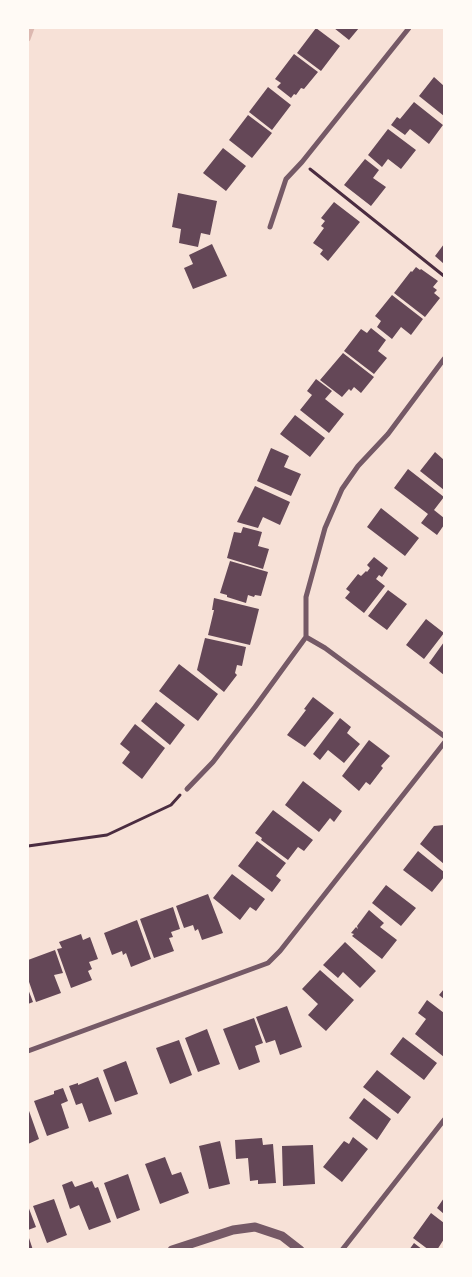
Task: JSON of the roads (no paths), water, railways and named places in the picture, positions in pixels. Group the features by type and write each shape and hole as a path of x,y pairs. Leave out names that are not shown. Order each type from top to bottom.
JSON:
{"street":[{"path":"270,227 286,179 302,162 409,28"},
{"path":"187,789 213,762 306,636 306,597 324,528 342,489 358,466 388,434 444,359"},
{"path":"306,636 326,648 444,736"},
{"path":"28,1051 268,962 280,951 444,743"},
{"path":"342,1250 444,1120"},
{"path":"172,1250 233,1230 255,1227 282,1236 300,1250"}],"waterway":[{"path":"28,39 32,28"}]}
